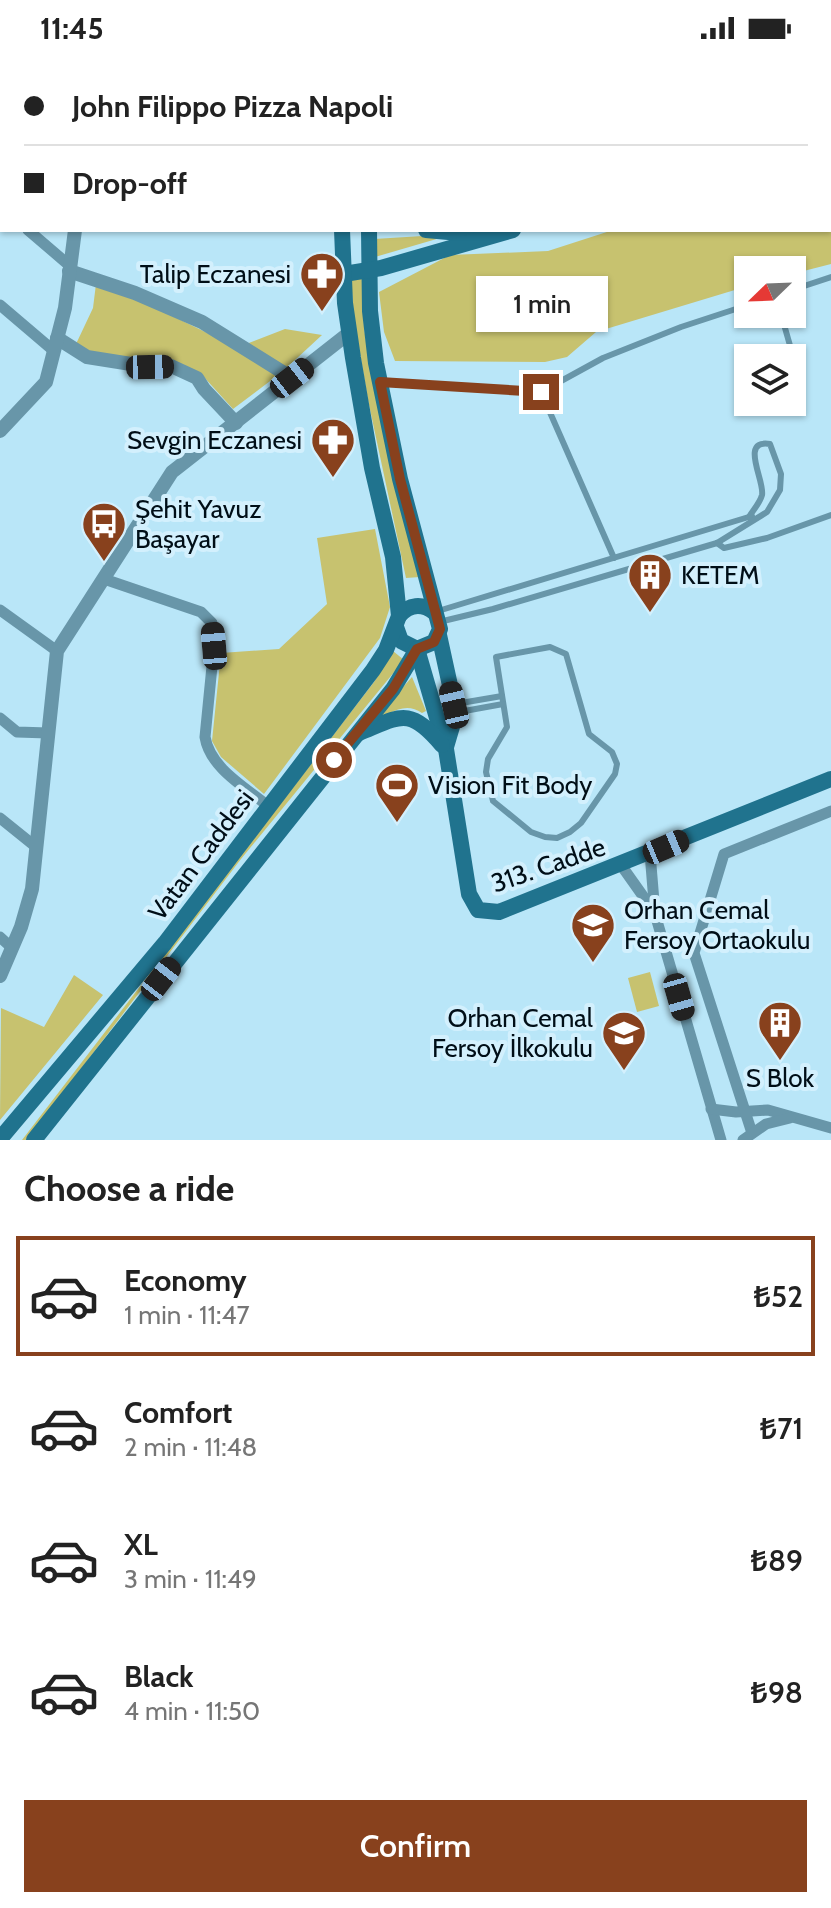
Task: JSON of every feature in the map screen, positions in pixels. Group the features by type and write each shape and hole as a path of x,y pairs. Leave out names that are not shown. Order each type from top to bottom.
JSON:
{"main road":[{"path":"342,232 349,333 365,431 393,557 401,641 417,649"},
{"path":"369,232 370,311 380,382 400,479 432,591 437,623"},
{"path":"452,232 491,235"},
{"path":"344,274 371,270 504,232"},
{"path":"398,621 416,606 437,623"},
{"name":"Vatan Caddesi","path":"0,1139 156,954 373,670 398,621"},
{"name":"Vatan Caddesi","path":"41,1137 393,689 417,649 430,646 437,623"},
{"name":"313. Cadde","path":"437,623 455,709 446,749"},
{"name":"313. Cadde","path":"417,649 446,749 469,894 478,910 499,912 831,779"},
{"path":"354,735 391,720 409,717 426,725 446,749"}],"street":[{"path":"30,232 70,269 202,322 292,378"},
{"path":"3,423 46,382 56,344 75,232"},
{"path":"0,305 56,344 87,357 150,367 171,366 197,378 236,423"},
{"path":"0,976 21,927 32,889 57,651 172,472 349,333"},
{"path":"104,579 201,612 212,623 214,646 205,737 207,746 215,762 268,806"},
{"path":"0,610 57,651"},
{"path":"0,718 17,732 48,733"},
{"path":"795,1117 766,1124 747,1137 745,1112 694,953 724,854 831,811"},
{"path":"0,818 36,847"},
{"path":"650,853 655,914 721,1140"},
{"path":"621,865 655,914"},
{"path":"0,937 12,948"},
{"path":"711,1109 745,1112 768,1110 831,1128"}],"lane":[{"path":"806,285 831,277"},
{"path":"380,382 541,392 603,358 734,310"},
{"path":"541,392 614,558"},
{"path":"437,623 717,543 767,512 780,490 781,474 770,444 763,443 754,452 763,487 762,499 749,517"},
{"path":"437,623 614,558 767,512"},
{"path":"717,543 724,548 767,538 831,515"},
{"path":"543,648 558,649 566,654 570,664 589,734 612,752 617,764 615,774 581,823 557,838 531,832 493,801 486,772 488,759 507,727 503,700 496,657 543,648"},
{"path":"455,709 503,700"}],"shaded area":[{"path":"607,232 831,232 831,264 806,270 806,256 734,256 734,290 596,332 567,357 545,362 395,361 384,332 379,292 450,255 548,251"},
{"path":"439,235 440,238 375,257 374,239"},
{"path":"363,278 364,328 369,360 420,577 406,578 368,400 354,318 351,279"},
{"path":"96,284 152,306 234,346 285,329 322,335 282,372 233,409 203,376 147,361 91,353 76,344 93,308"},
{"path":"375,529 390,607 380,638 264,794 221,757 212,741 221,653 279,649 327,604 317,538"},
{"path":"393,651 404,660 241,859 36,1128 26,1140 22,1140 374,682"},
{"path":"412,677 426,711 422,713 402,708 371,723"},
{"path":"650,972 659,1006 637,1012 628,978"},
{"path":"74,975 103,995 0,1120 1,1008 44,1027"}],"place":[{"name":"Talip Eczanesi","path":"322,313"},
{"name":"Sevgin Eczanesi","path":"333,479"},
{"name":"Şehit Yavuz Başayar","path":"104,563"},
{"name":"KETEM","path":"650,614"},
{"name":"Vision Fit Body","path":"397,824"},
{"name":"Orhan Cemal Fersoy Ortaokulu","path":"593,964"},
{"name":"S Blok","path":"780,1062"},
{"name":"Orhan Cemal Fersoy İlkokulu","path":"624,1072"}],"route":[{"path":"334,760 393,689 417,649 430,646 440,629 400,479 380,382 541,392"}]}
